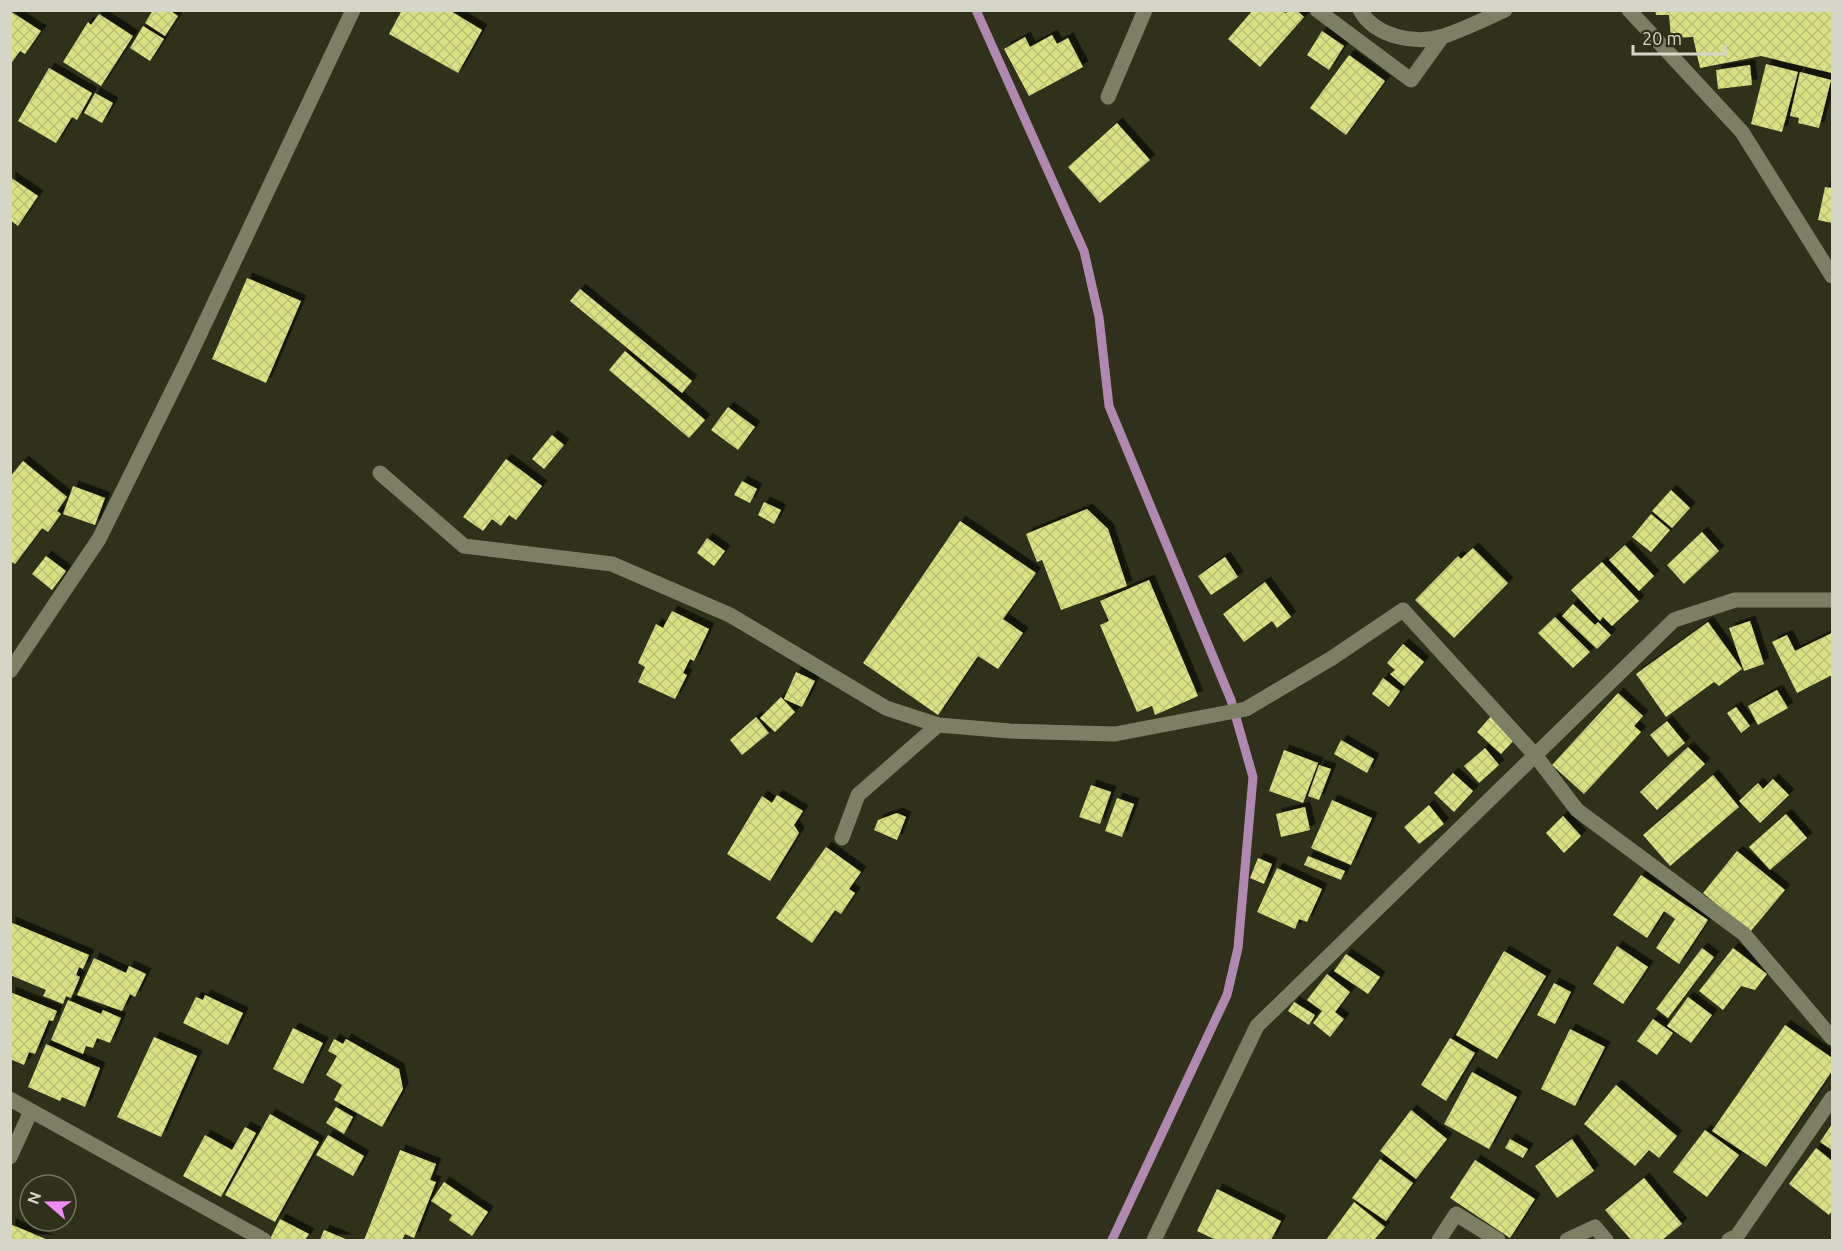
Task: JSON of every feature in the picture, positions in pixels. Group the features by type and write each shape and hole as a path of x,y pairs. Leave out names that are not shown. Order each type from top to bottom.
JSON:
{"street":[{"path":"10,671 99,539 187,361 352,10"},
{"path":"1108,97 1145,10"},
{"path":"1317,10 1411,80 1442,37"},
{"path":"1360,10 1366,20 1389,36 1442,37 1505,10"},
{"path":"1629,10 1742,132 1833,276"},
{"path":"1362,44 1375,27"},
{"path":"380,473 464,546 612,564 730,615 886,708 938,725 1010,731 1115,734 1246,709 1332,658 1403,610 1535,755 1577,810 1744,934 1833,1038"},
{"path":"1158,1239 1257,1026 1674,620 1735,600 1833,600"},
{"path":"842,838 858,795 938,725"},
{"path":"1730,1240 1737,1236 1833,1098"},
{"path":"10,1099 264,1240"},
{"path":"10,1157 31,1111"},
{"path":"1439,1240 1456,1214 1498,1240"},
{"path":"1567,1240 1595,1227 1606,1240"}],"building":[{"path":"153,10 169,10 178,16 165,36 145,23"},
{"path":"402,10 449,10 482,30 458,73 389,34"},
{"path":"1253,10 1282,10 1285,13 1296,10 1304,17 1260,67 1228,39"},
{"path":"1655,10 1832,10 1832,73 1761,56 1700,68 1693,37 1671,38 1669,15 1656,15"},
{"path":"10,11 41,31 25,54 20,51 10,65"},
{"path":"99,14 133,36 101,86 63,62 88,22 91,25"},
{"path":"143,26 164,39 150,61 130,48"},
{"path":"1322,31 1344,46 1329,70 1307,55"},
{"path":"1052,35 1057,44 1068,38 1083,67 1029,96 1004,49 1025,37 1030,47"},
{"path":"1349,55 1385,81 1346,135 1310,108"},
{"path":"1766,64 1798,72 1782,132 1751,124"},
{"path":"1750,65 1752,85 1718,89 1716,70"},
{"path":"49,68 92,93 77,120 72,117 56,143 18,121"},
{"path":"1800,72 1831,80 1819,128 1798,123 1799,118 1790,116"},
{"path":"95,93 113,103 102,123 84,113"},
{"path":"1117,123 1150,160 1100,203 1068,167"},
{"path":"10,177 38,196 18,226 10,220"},
{"path":"1825,187 1832,188 1832,223 1818,220"},
{"path":"247,278 301,301 266,383 212,359"},
{"path":"580,289 692,381 682,393 570,301"},
{"path":"625,351 705,420 689,438 609,370"},
{"path":"728,407 755,427 738,450 711,430"},
{"path":"552,435 564,445 544,469 532,459"},
{"path":"506,459 542,486 516,520 509,515 501,526 492,519 483,531 463,517"},
{"path":"23,461 67,497 57,511 61,514 48,532 42,528 15,564 10,561 10,477"},
{"path":"742,481 757,489 750,503 734,495"},
{"path":"73,486 105,498 95,525 63,514"},
{"path":"1671,490 1690,508 1672,528 1652,511"},
{"path":"764,502 781,510 774,524 758,515"},
{"path":"1087,509 1108,529 1127,586 1061,610 1042,560 1037,562 1026,534"},
{"path":"1651,514 1670,530 1651,552 1632,537"},
{"path":"960,521 1036,573 1003,619 1023,633 998,669 978,656 938,715 863,663"},
{"path":"1702,532 1719,551 1684,584 1667,565"},
{"path":"707,538 725,551 714,566 697,553"},
{"path":"1625,545 1654,576 1639,591 1609,560"},
{"path":"1473,548 1508,583 1454,638 1415,600 1458,556 1461,559"},
{"path":"46,556 66,571 52,590 32,574"},
{"path":"1225,557 1238,577 1211,595 1198,576"},
{"path":"1602,562 1639,601 1612,626 1603,617 1600,621 1571,590"},
{"path":"1149,580 1198,696 1155,715 1152,706 1137,712 1100,625 1109,621 1100,601"},
{"path":"1265,582 1291,617 1277,628 1272,621 1244,642 1223,614"},
{"path":"1573,604 1595,625 1598,622 1611,635 1597,649 1562,616"},
{"path":"672,611 709,629 694,661 690,659 683,673 687,675 675,699 638,682 645,667 638,663 656,624 663,628"},
{"path":"1555,617 1590,652 1573,668 1538,633"},
{"path":"1750,621 1764,664 1744,671 1729,628"},
{"path":"1708,622 1742,669 1719,686 1714,682 1666,717 1636,674"},
{"path":"1832,633 1832,675 1797,693 1772,642 1787,635 1795,651"},
{"path":"1403,644 1424,662 1404,686 1390,674 1395,670 1387,663"},
{"path":"796,672 815,681 802,707 784,699"},
{"path":"1383,678 1400,691 1389,707 1372,694"},
{"path":"1777,690 1788,708 1758,725 1748,706"},
{"path":"1618,693 1643,716 1634,726 1641,732 1584,794 1552,765"},
{"path":"781,697 795,712 775,732 760,718"},
{"path":"1736,707 1750,726 1741,733 1727,713"},
{"path":"1491,716 1516,738 1501,754 1477,732"},
{"path":"756,717 769,733 742,755 730,740"},
{"path":"1667,721 1685,743 1668,757 1650,735"},
{"path":"1341,740 1374,759 1367,773 1334,754"},
{"path":"1688,747 1705,764 1657,810 1640,792"},
{"path":"1485,748 1499,765 1479,783 1464,766"},
{"path":"1284,750 1318,763 1303,803 1269,791"},
{"path":"1319,765 1331,769 1319,800 1308,796"},
{"path":"1453,773 1473,791 1454,812 1434,793"},
{"path":"1713,775 1739,807 1670,866 1643,835"},
{"path":"1773,779 1789,795 1760,823 1739,801 1758,783 1763,789"},
{"path":"1091,785 1111,792 1100,824 1079,817"},
{"path":"777,795 803,811 794,825 799,833 770,881 727,854 762,796 772,803"},
{"path":"1117,798 1134,804 1122,837 1105,831"},
{"path":"1332,800 1372,818 1351,865 1311,848"},
{"path":"1429,805 1444,824 1419,844 1404,827"},
{"path":"1305,807 1310,830 1281,837 1276,814"},
{"path":"897,813 906,817 897,840 874,830 878,820"},
{"path":"1786,814 1807,838 1770,870 1749,847"},
{"path":"1563,816 1581,836 1564,853 1546,833"},
{"path":"826,847 861,872 849,889 855,893 841,914 835,910 812,943 776,918"},
{"path":"1737,851 1785,890 1750,932 1703,893"},
{"path":"1308,856 1345,871 1341,880 1304,865"},
{"path":"1258,858 1272,864 1264,884 1250,878"},
{"path":"1277,868 1322,889 1307,922 1299,919 1295,929 1257,912"},
{"path":"1641,875 1708,920 1679,964 1656,948 1675,919 1664,911 1647,938 1613,915"},
{"path":"10,922 89,955 83,969 79,967 76,975 80,977 71,998 66,996 63,1004 43,996 46,990 10,975"},
{"path":"1617,946 1648,967 1623,1004 1593,984"},
{"path":"1702,948 1714,957 1668,1018 1656,1009"},
{"path":"1733,948 1767,974 1755,990 1741,986 1723,1010 1699,991"},
{"path":"1504,951 1546,976 1497,1059 1456,1035"},
{"path":"1346,954 1380,977 1368,994 1334,971"},
{"path":"94,958 126,973 129,966 146,974 135,997 130,994 122,1011 77,995"},
{"path":"1327,974 1350,992 1335,1012 1344,1019 1330,1037 1313,1023 1322,1011 1307,1000"},
{"path":"1554,983 1571,992 1555,1024 1537,1015"},
{"path":"10,992 57,1011 53,1021 49,1020 35,1054 29,1052 24,1065 10,1059"},
{"path":"205,995 243,1013 228,1045 183,1023 196,997 203,1000"},
{"path":"1688,997 1712,1015 1691,1043 1667,1026"},
{"path":"68,1000 101,1014 103,1010 121,1018 110,1043 97,1038 93,1048 86,1046 83,1054 51,1040"},
{"path":"1294,1002 1315,1015 1309,1025 1288,1011"},
{"path":"1653,1019 1673,1033 1657,1055 1637,1041"},
{"path":"1785,1025 1832,1058 1832,1071 1766,1167 1712,1131"},
{"path":"293,1028 323,1043 303,1084 273,1069"},
{"path":"1570,1029 1605,1047 1575,1106 1541,1089"},
{"path":"154,1037 197,1056 161,1137 117,1117"},
{"path":"1450,1038 1475,1053 1446,1101 1421,1085"},
{"path":"334,1039 343,1044 346,1039 399,1069 403,1089 382,1127 334,1100 342,1085 326,1075 337,1056 328,1051"},
{"path":"46,1044 100,1068 85,1107 62,1097 60,1101 28,1087"},
{"path":"1472,1072 1517,1097 1489,1149 1444,1124"},
{"path":"1616,1085 1677,1136 1659,1158 1649,1150 1635,1166 1584,1124"},
{"path":"336,1107 353,1117 344,1134 326,1123"},
{"path":"1411,1110 1447,1139 1416,1179 1380,1151"},
{"path":"270,1114 319,1142 275,1222 225,1195"},
{"path":"1832,1124 1832,1150 1820,1142"},
{"path":"245,1127 256,1133 221,1197 183,1176 205,1135 232,1150"},
{"path":"1705,1130 1739,1155 1707,1197 1673,1172"},
{"path":"328,1135 364,1156 353,1176 316,1155"},
{"path":"1510,1139 1528,1149 1523,1158 1505,1148"},
{"path":"1572,1139 1594,1171 1557,1198 1535,1166"},
{"path":"1816,1148 1832,1161 1832,1211 1829,1215 1789,1184"},
{"path":"400,1150 436,1164 430,1180 436,1182 414,1238 405,1234 402,1240 364,1240"},
{"path":"1380,1159 1413,1183 1386,1221 1352,1198"},
{"path":"1475,1160 1535,1199 1510,1238 1450,1198"},
{"path":"1644,1178 1682,1224 1662,1240 1631,1240 1605,1210"},
{"path":"444,1182 488,1212 472,1236 449,1220 452,1215 431,1201"},
{"path":"1217,1189 1281,1221 1271,1240 1216,1240 1197,1231"},
{"path":"1354,1202 1385,1227 1374,1240 1326,1240"},
{"path":"280,1219 309,1234 305,1240 270,1239"},
{"path":"10,1224 18,1227 18,1233 31,1233 48,1240 10,1240"},
{"path":"324,1230 348,1240 320,1240"}],"waterway":[{"path":"976,10 1084,251 1099,317 1109,406 1231,700 1253,777 1238,948 1227,995 1112,1240"}]}
